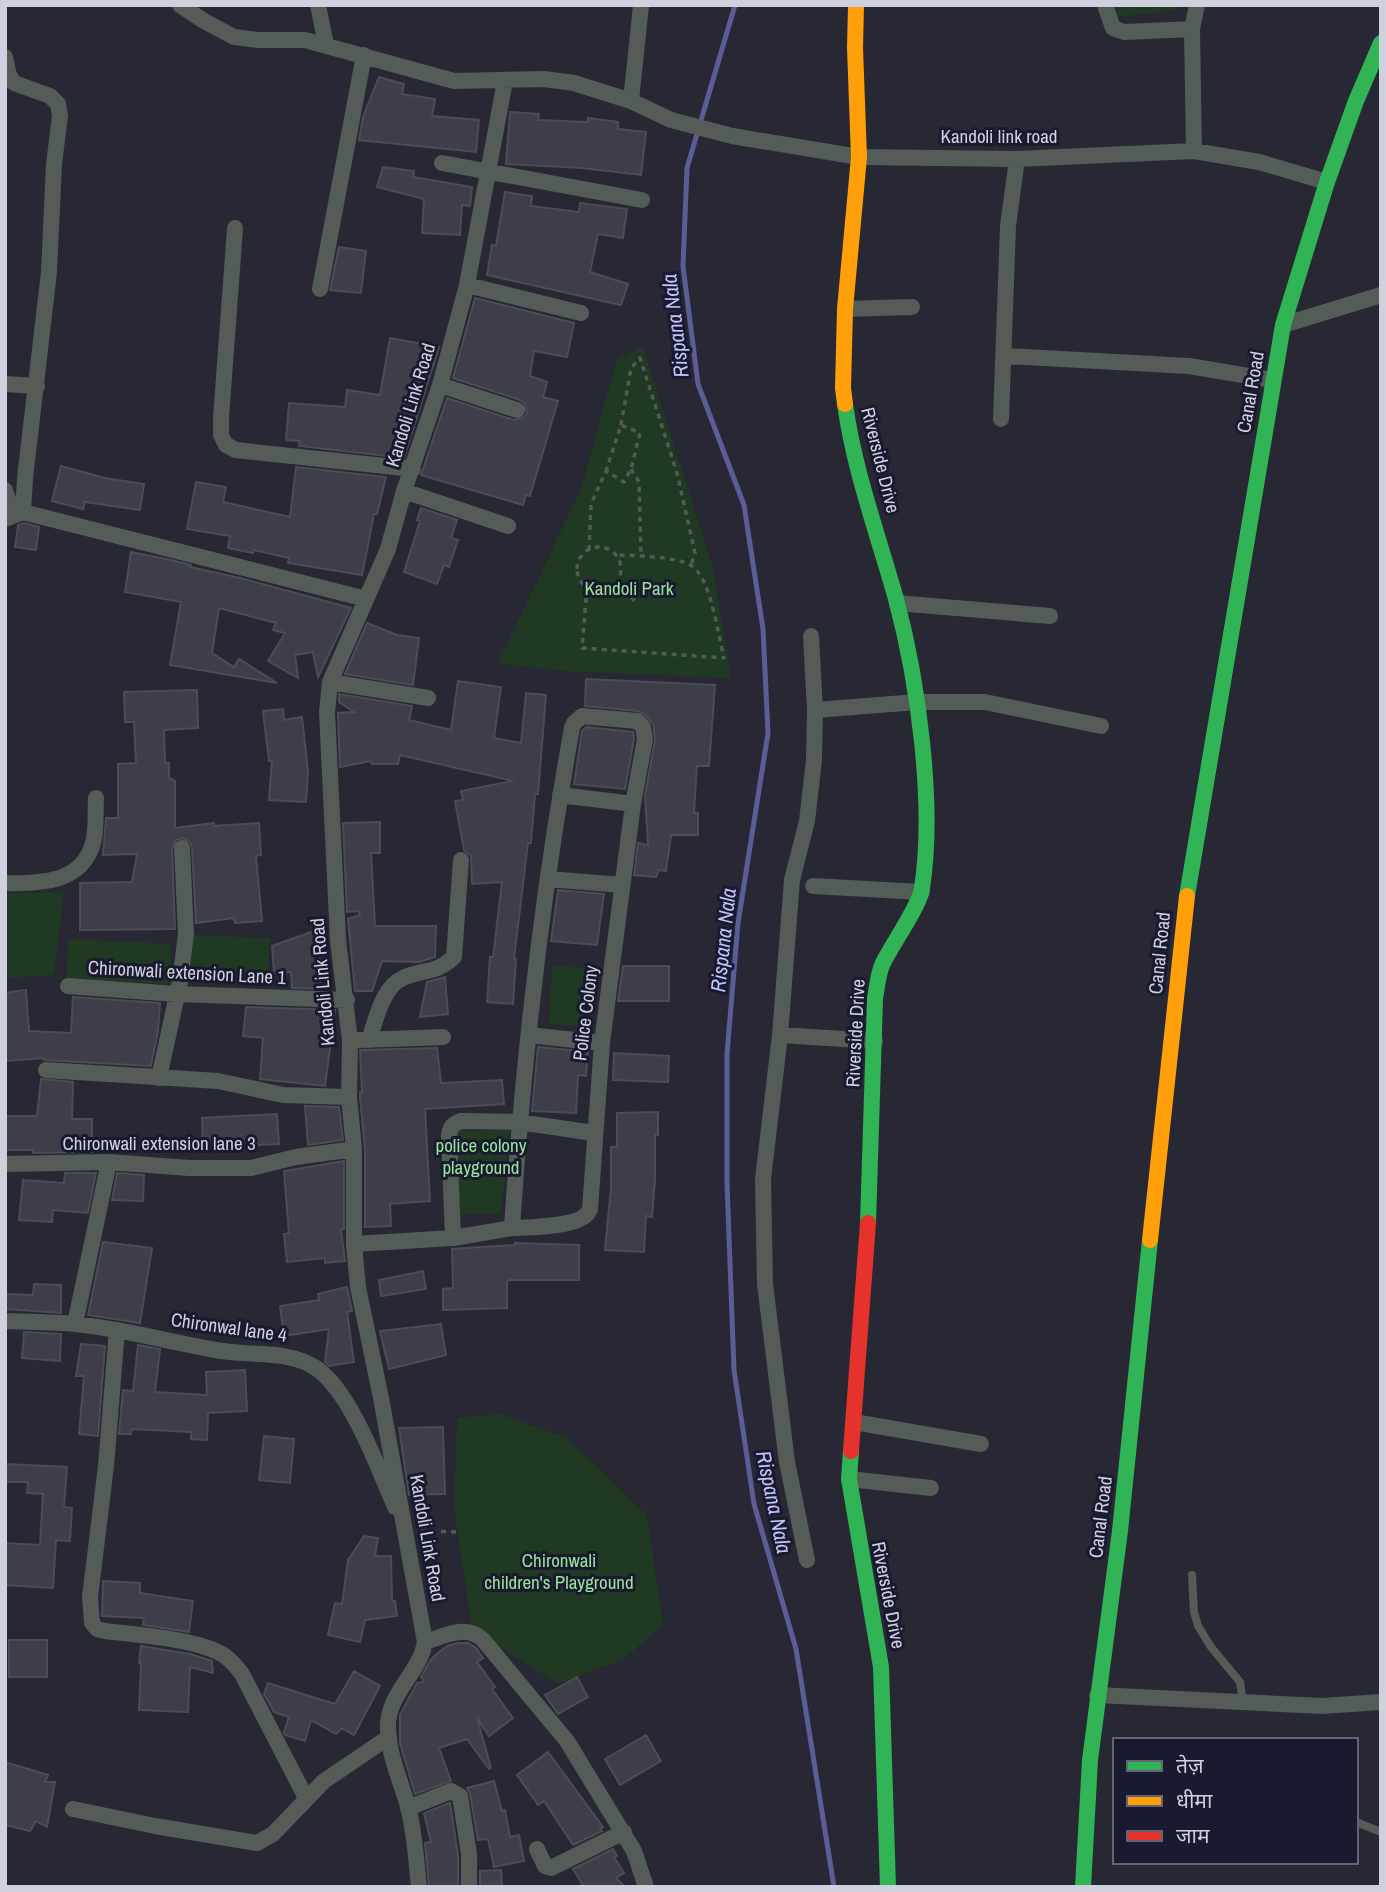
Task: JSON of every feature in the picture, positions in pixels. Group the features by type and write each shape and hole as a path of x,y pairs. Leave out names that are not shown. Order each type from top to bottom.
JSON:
{"street":[{"path":"180,5 234,37 305,40 454,81 544,79 574,83 631,101 641,5"},
{"path":"318,5 326,45"},
{"name":"Riverside Drive","path":"856,5 859,157 845,309 843,388 849,435 897,603 916,702 926,797 926,853 922,892 881,966 875,999 869,1204 849,1479 881,1667 888,1887"},
{"path":"1105,5 1113,28 1124,32 1192,29"},
{"path":"1194,150 1192,29 1197,5"},
{"name":"Canal Road","path":"1083,1887 1090,1760 1120,1531 1184,915 1283,325 1327,181 1356,101 1381,43"},
{"path":"320,289 363,55"},
{"path":"5,57 9,75 14,83 50,96 58,104 60,116 54,164 49,272 37,386 25,478 14,516"},
{"name":"Kandoli Link Road","path":"425,1642 358,1287 354,1244 354,1149 349,1097 350,1041 338,940 327,712 330,682 388,549 404,491 440,385 467,285 505,81"},
{"name":"Kandoli link road","path":"631,101 671,120 732,135 859,157 1017,159 1194,150 1259,162 1327,181"},
{"path":"1001,419 1008,226 1017,159"},
{"path":"442,163 642,200"},
{"path":"235,228 221,418 221,435 226,445 236,450 413,469"},
{"path":"467,285 581,313"},
{"path":"1283,325 1381,295"},
{"path":"845,309 912,307"},
{"path":"1005,356 1189,366 1273,380"},
{"path":"5,384 37,386"},
{"path":"440,385 517,410"},
{"path":"5,490 14,516"},
{"path":"404,491 508,526"},
{"path":"14,516 366,599"},
{"path":"897,603 1050,616"},
{"path":"807,1560 788,1462 765,1284 763,1179 780,1035 792,880 807,821 814,760 815,710 811,636"},
{"path":"330,682 428,698"},
{"path":"815,710 916,702 985,702 1101,726"},
{"name":"Police Colony","path":"512,1228 573,1223 589,1215 602,1043 633,804 645,739 643,727 637,721 582,716 577,719 572,728 560,795"},
{"path":"354,1244 453,1238 512,1228 519,1122 560,795 633,804"},
{"path":"5,883 57,880 82,865 94,841 96,798"},
{"path":"159,1077 186,934 183,848"},
{"path":"369,1040 385,997 395,982 437,970 454,957 461,860"},
{"path":"548,879 622,885"},
{"path":"813,886 922,892"},
{"name":"Chironwali extension Lane 1","path":"68,986 176,994 347,1000"},
{"path":"529,1035 602,1043"},
{"path":"780,1035 875,1041"},
{"path":"350,1041 443,1037"},
{"path":"46,1070 218,1081 283,1095 349,1097"},
{"path":"453,1238 450,1129 461,1121 519,1122 594,1133"},
{"name":"Chironwali extension lane 3","path":"5,1164 109,1162 189,1168 251,1168 296,1157 354,1149"},
{"path":"75,1324 109,1162"},
{"name":"Chironwal lane 4","path":"5,1321 75,1324 117,1330 225,1352 294,1357 316,1368 332,1382 351,1412 405,1530"},
{"path":"117,1330 106,1466 90,1597 92,1623 104,1632 195,1644 220,1652 234,1663 306,1798"},
{"path":"854,1422 981,1444"},
{"path":"849,1479 931,1488"},
{"path":"419,1887 415,1838 389,1737 390,1708 423,1655 425,1642 472,1631 567,1741 624,1832 634,1851 646,1887"},
{"path":"1097,1695 1321,1706 1381,1702"},
{"path":"73,1809 257,1843 273,1834 306,1798 333,1774 389,1737"},
{"path":"408,1808 451,1791 458,1793 462,1802 469,1854 469,1887"},
{"path":"537,1849 545,1866 551,1868 624,1832"}],"lane":[{"path":"1192,1576 1194,1612 1198,1626 1210,1647 1240,1682 1243,1702"},
{"path":"1358,1823 1381,1832"}],"path":[{"path":"589,550 591,504 606,471 621,425 631,368 640,358 677,474 695,553 691,565"},
{"path":"606,471 624,482 631,470 640,433 621,425"},
{"path":"631,470 639,482 640,555"},
{"path":"587,587 582,648 724,658 704,579 691,565 640,555 616,555 603,548 589,550 579,561 577,568 581,582 593,590 606,590 617,583 621,569 616,555"},
{"path":"617,583 636,602"},
{"path":"405,1530 457,1532"}],"green space":[{"path":"1116,5 1178,5 1178,10 1116,17"},
{"name":"Kandoli Park","path":"643,347 713,568 731,678 563,671 498,663 581,489 617,359"},
{"path":"64,892 54,975 5,978 5,893"},
{"path":"191,935 270,938 268,986 189,983"},
{"path":"69,939 171,944 170,984 66,979"},
{"path":"552,966 594,968 590,1027 549,1024"},
{"name":"police colony playground","path":"454,1131 509,1131 501,1213 460,1215"},
{"name":"Chironwali children's Playground","path":"500,1414 567,1438 647,1515 663,1624 624,1659 558,1684 472,1629 454,1508 457,1418"}],"building":[{"path":"379,77 404,84 402,94 435,99 432,116 479,120 476,152 359,140 363,117"},
{"path":"510,112 539,114 538,120 588,122 588,118 618,122 618,129 646,132 641,175 582,168 506,164"},
{"path":"383,167 414,171 413,177 472,187 470,206 462,205 460,235 422,233 424,199 377,187"},
{"path":"505,192 532,196 531,206 579,212 580,203 627,209 623,238 598,234 590,272 628,284 621,305 487,275 492,245 496,246"},
{"path":"339,247 366,251 361,293 330,290"},
{"path":"475,298 574,323 567,357 534,351 530,376 547,382 543,397 558,401 530,496 526,495 523,505 421,475 447,398 514,420 523,418 527,413 525,404 520,400 453,378"},
{"path":"390,338 439,347 404,458 299,446 300,441 286,440 289,403 345,407 347,390 380,395"},
{"path":"61,466 105,478 144,484 140,510 85,502 83,509 52,501"},
{"path":"296,467 386,477 377,514 374,514 362,575 288,563 289,558 254,550 253,553 228,548 230,536 187,529 196,482 226,487 223,502 290,517"},
{"path":"421,508 457,520 451,538 458,540 449,567 444,565 437,584 404,572 420,521 417,520"},
{"path":"24,523 39,527 36,550 15,547 18,525"},
{"path":"131,552 191,565 190,567 351,608 318,677 313,652 295,655 298,678 268,661 285,633 273,630 276,623 219,608 212,653 234,667 239,659 277,683 170,665 181,602 125,592"},
{"path":"367,623 397,635 419,638 413,685 345,674"},
{"path":"586,679 715,685 709,766 697,766 694,813 698,813 698,835 671,835 666,871 659,870 656,877 634,875 638,843 648,845 645,795 655,740 653,724 638,711 585,706"},
{"path":"458,681 501,687 494,738 521,743 526,693 546,695 538,794 535,794 531,843 528,843 514,959 513,1004 487,1002 490,957 493,957 502,882 472,884 471,856 464,850 455,801 463,800 461,791 513,781 400,755 398,764 372,764 371,761 340,767 338,713 354,712 339,702 339,694 412,706 409,720 451,730"},
{"path":"197,690 198,728 164,730 165,763 169,763 169,778 175,781 175,828 214,823 214,826 259,823 261,855 256,856 262,921 235,923 234,918 196,923 192,848 190,842 182,838 176,840 172,848 175,929 80,930 80,883 132,882 137,854 103,855 106,818 118,818 118,764 136,763 134,722 125,722 124,692"},
{"path":"283,709 284,720 302,717 308,772 306,802 269,800 272,761 269,761 263,711"},
{"path":"586,727 633,732 625,789 574,784 582,731"},
{"path":"380,822 380,853 371,853 375,926 436,926 435,957 419,962 382,961 372,991 355,991 348,919 360,915 359,911 347,912 343,823"},
{"path":"558,890 604,894 597,945 551,941"},
{"path":"317,930 321,989 292,988 291,972 274,974 272,946"},
{"path":"623,966 669,966 669,1001 618,1001"},
{"path":"445,977 448,1014 420,1017 427,982"},
{"path":"26,990 29,1031 71,1033 73,997 160,1003 151,1066 44,1058 5,1061 5,996 10,992"},
{"path":"246,1007 335,1010 325,1086 260,1079 263,1038 243,1036"},
{"path":"538,1047 588,1052 586,1076 578,1075 576,1113 532,1111"},
{"path":"437,1048 441,1083 502,1080 504,1104 425,1109 430,1201 390,1204 391,1226 365,1227 365,1149 360,1097 360,1050"},
{"path":"614,1053 669,1056 668,1082 613,1080"},
{"path":"41,1079 73,1082 72,1119 92,1119 92,1152 33,1153 33,1150 5,1150 5,1116 37,1116"},
{"path":"305,1106 339,1107 343,1140 308,1145"},
{"path":"658,1112 652,1217 646,1216 644,1252 605,1250 611,1187 611,1147 617,1147 617,1113"},
{"path":"277,1114 279,1144 203,1148 202,1118"},
{"path":"344,1161 344,1229 341,1229 345,1261 325,1263 325,1258 287,1262 284,1234 289,1233 284,1171"},
{"path":"65,1173 96,1173 88,1213 53,1210 52,1222 19,1220 23,1180 64,1183"},
{"path":"117,1173 144,1175 143,1201 112,1200"},
{"path":"103,1242 152,1248 140,1323 88,1315"},
{"path":"515,1243 579,1245 579,1280 509,1280 507,1308 443,1310 443,1289 453,1288 452,1249"},
{"path":"423,1271 426,1289 381,1296 379,1280"},
{"path":"34,1284 61,1285 61,1313 5,1309 5,1294 33,1295"},
{"path":"347,1287 352,1311 347,1312 354,1362 329,1366 325,1362 329,1329 284,1336 280,1306 319,1300 318,1294"},
{"path":"441,1324 446,1355 389,1369 380,1331"},
{"path":"24,1332 61,1334 60,1361 22,1358"},
{"path":"81,1344 105,1346 98,1436 79,1434 84,1376 76,1376"},
{"path":"138,1345 160,1349 155,1392 207,1395 206,1372 245,1370 247,1411 208,1413 207,1440 191,1439 191,1432 132,1429 131,1434 119,1434 123,1390 133,1391"},
{"path":"443,1427 445,1494 409,1495 399,1428"},
{"path":"264,1436 294,1439 290,1483 259,1480"},
{"path":"5,1464 67,1467 64,1507 72,1508 70,1541 56,1540 53,1588 5,1585 5,1543 40,1545 43,1494 27,1493 28,1482 5,1482"},
{"path":"364,1536 378,1538 375,1556 391,1556 392,1601 395,1601 397,1616 365,1620 360,1642 328,1635 335,1603 342,1604 348,1560"},
{"path":"103,1581 140,1583 140,1593 193,1601 189,1632 143,1625 144,1618 102,1616"},
{"path":"9,1640 47,1640 47,1677 9,1677"},
{"path":"468,1643 476,1648 483,1658 477,1662 513,1718 489,1736 477,1718 491,1768 489,1769 467,1739 439,1748 451,1781 415,1794 400,1743 400,1715 417,1683 424,1682 421,1677 431,1659 447,1646"},
{"path":"141,1646 190,1654 212,1661 213,1673 190,1667 188,1712 139,1710"},
{"path":"354,1671 380,1686 354,1735 342,1728 336,1734 311,1720 305,1741 285,1735 289,1717 274,1712 264,1694 268,1683 335,1704"},
{"path":"577,1677 588,1697 558,1714 545,1695"},
{"path":"646,1735 661,1761 620,1785 605,1759"},
{"path":"548,1752 603,1827 600,1829 602,1831 573,1845 544,1801 538,1805 517,1775"},
{"path":"5,1762 48,1775 45,1782 55,1782 47,1827 36,1821 30,1831 5,1825"},
{"path":"494,1781 502,1811 505,1810 510,1837 519,1835 524,1861 494,1867 488,1839 478,1840 467,1788"},
{"path":"450,1803 458,1855 458,1887 429,1887 425,1843 431,1842 424,1813"},
{"path":"613,1849 617,1856 614,1857 624,1873 616,1878 625,1887 584,1887 573,1869"},
{"path":"501,1870 502,1887 480,1887 480,1871"}],"waterway":[{"name":"Rispana Nala","path":"735,5 687,168 683,266 698,384 744,505 763,629 768,733 738,923 727,1054 727,1183 734,1370 754,1504 796,1649 834,1887"}],"traffic: fast":[{"path":"1187,896 1283,325 1327,182 1356,101 1381,43"},
{"path":"845,404 860,478 896,599 911,667 922,743 927,819 926,855 920,896 883,963 875,999 868,1223"},
{"path":"1083,1887 1090,1760 1120,1531 1150,1240"},
{"path":"851,1451 849,1479 881,1667 888,1887"}],"traffic: slow":[{"path":"845,404 845,309 859,157 856,5"},
{"path":"1150,1240 1187,896"}],"traffic: jam":[{"path":"851,1451 868,1223"}]}
